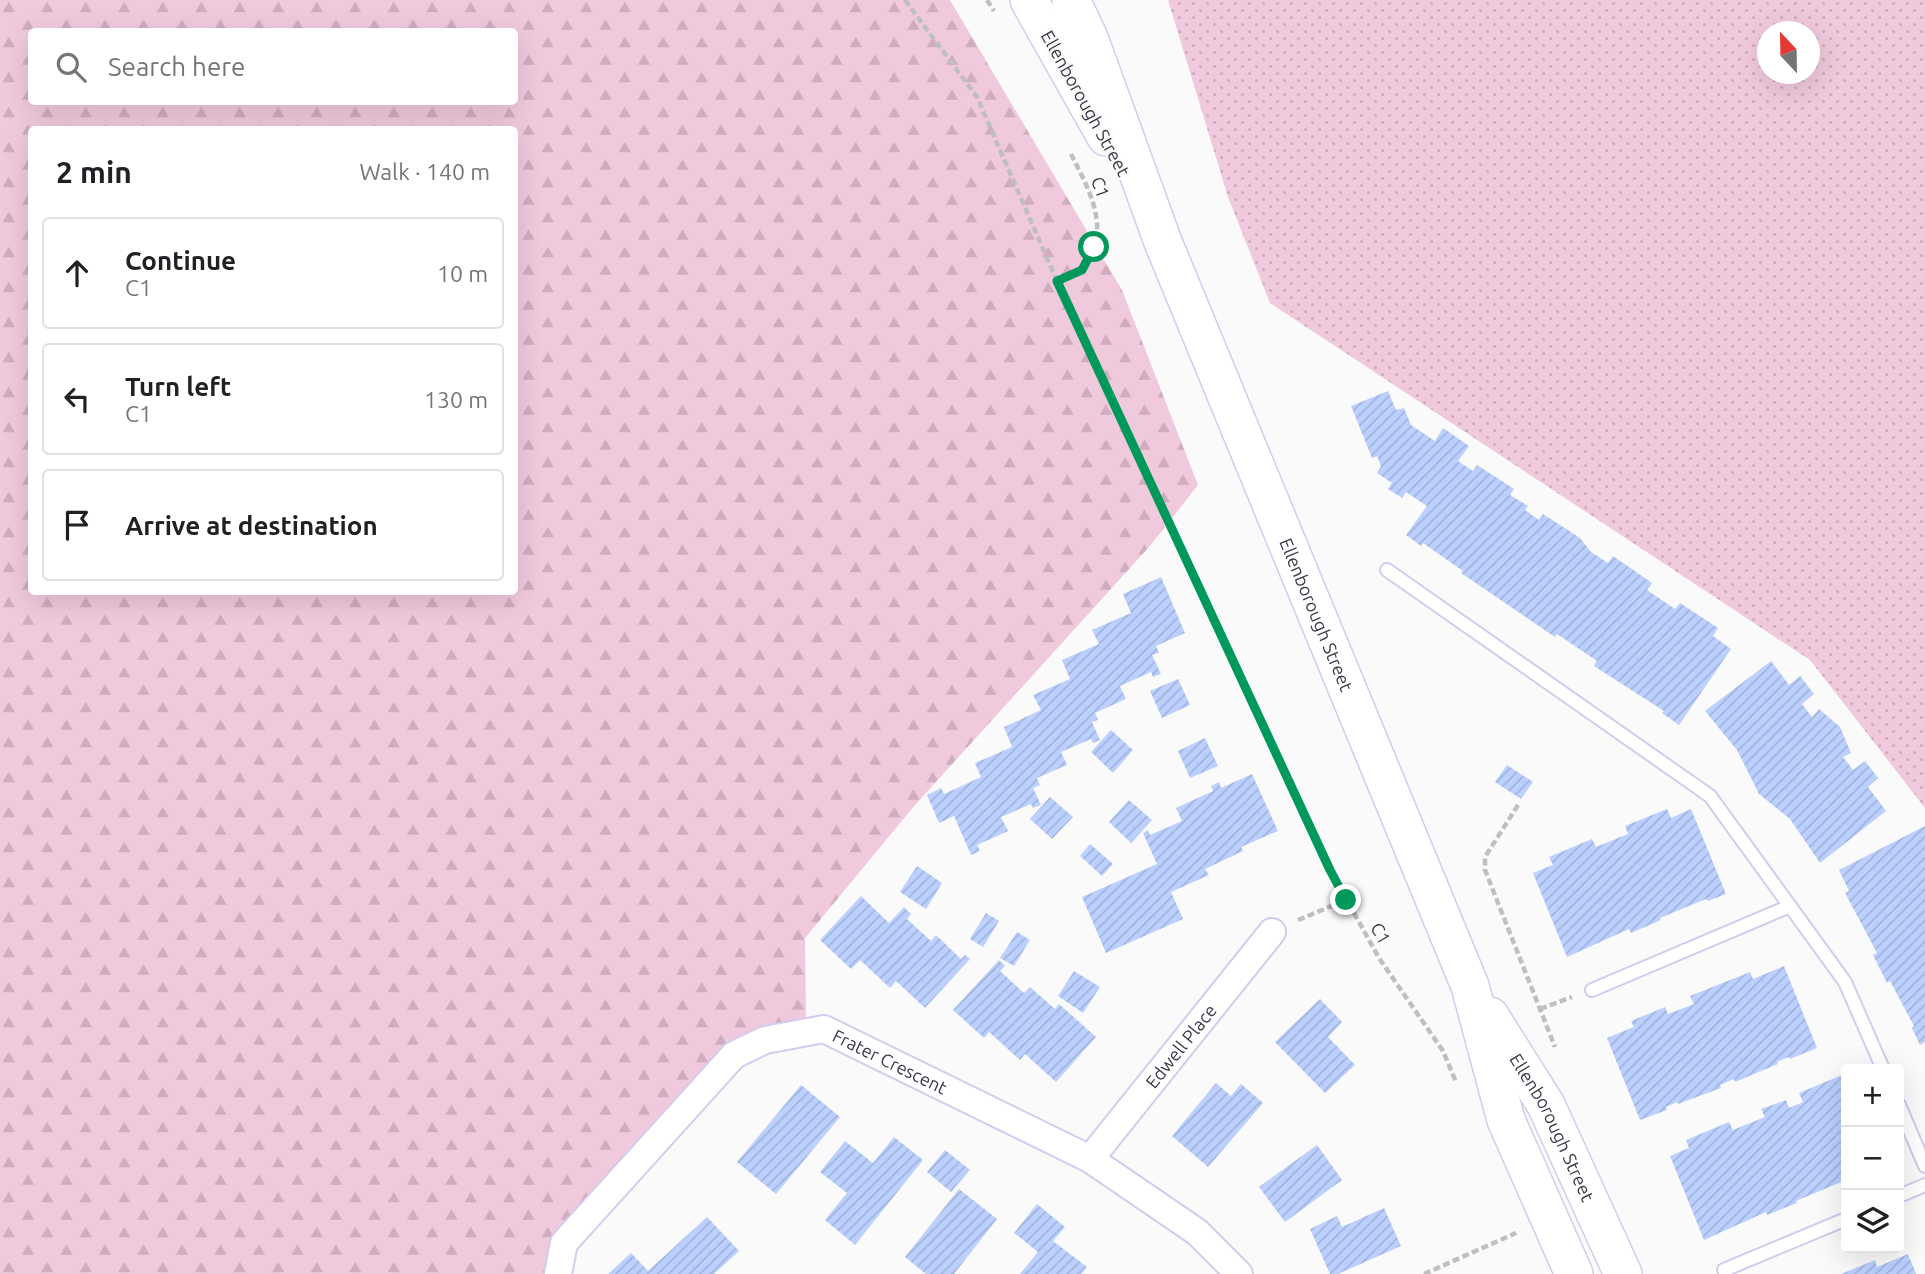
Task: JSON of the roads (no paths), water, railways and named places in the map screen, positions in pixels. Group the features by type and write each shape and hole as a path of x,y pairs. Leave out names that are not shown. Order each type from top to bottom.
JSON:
{"main road":[{"name":"Ellenborough Street","path":"1071,0 1089,38 1163,242 1470,986 1506,1120 1574,1274"},
{"name":"Ellenborough Street","path":"1014,9 1163,242"},
{"name":"Ellenborough Street","path":"1470,986 1546,1105 1623,1274"}],"street":[{"name":"Edwell Place","path":"1090,1159 1272,932"},
{"name":"Frater Crescent","path":"558,1274 564,1243 734,1055 765,1040 824,1029 1090,1159 1197,1232 1239,1274"}],"lane":[{"path":"1387,570 1710,796 1845,982 1881,1064"},
{"path":"1592,990 1790,906"},
{"path":"1904,1117 1925,1166"},
{"path":"1904,1194 1925,1185"},
{"path":"1724,1270 1841,1221"}]}
